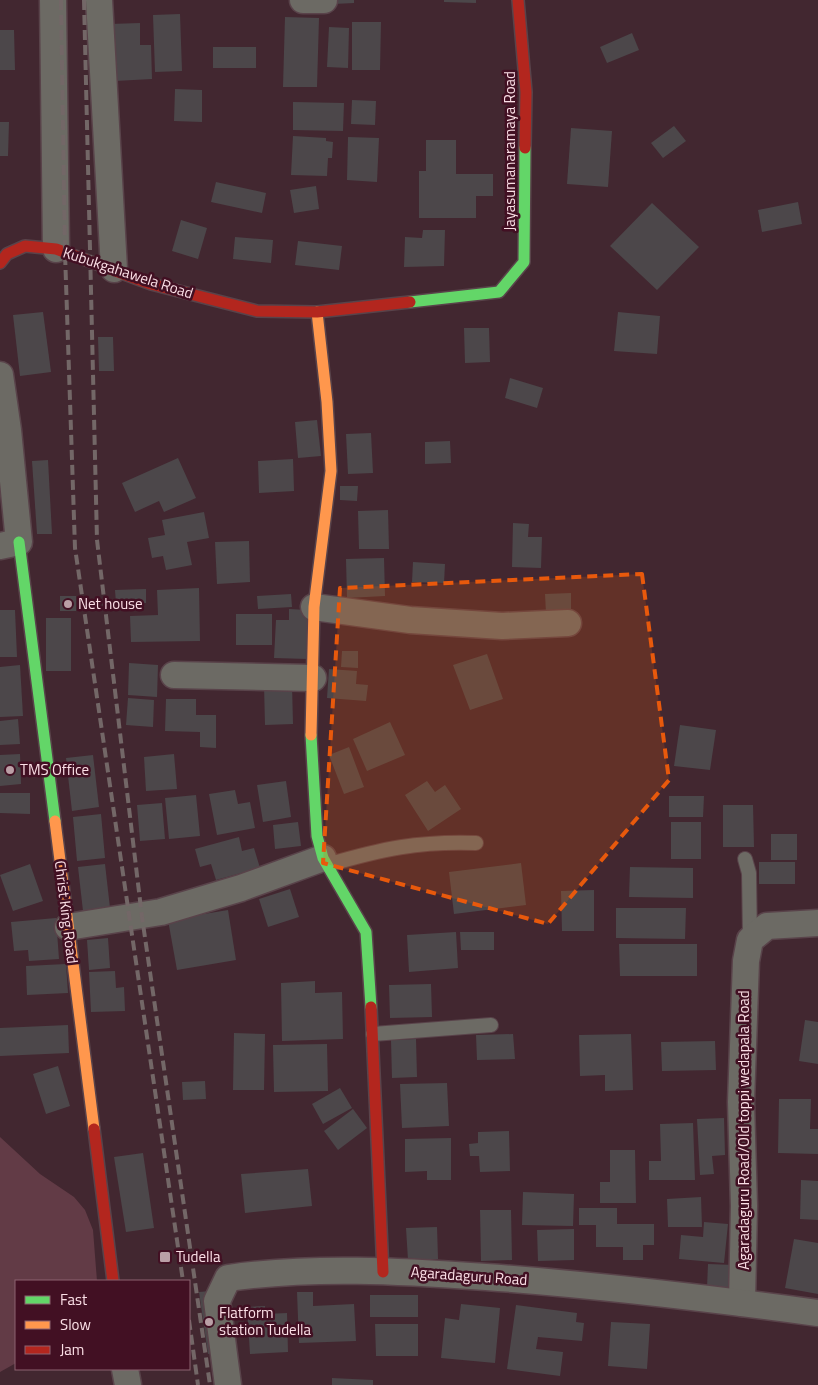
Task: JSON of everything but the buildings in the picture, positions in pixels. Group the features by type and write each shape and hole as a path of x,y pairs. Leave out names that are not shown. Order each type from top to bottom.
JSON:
{"street":[{"path":"53,0 56,250"},
{"path":"98,0 114,269"},
{"path":"303,0 324,0"},
{"name":"Jayasumanaramaya Road","path":"499,292 524,262 526,92 518,0"},
{"name":"Kubukgahawela Road","path":"0,263 7,254 24,246 56,250 152,284 257,312 317,312 499,292"},
{"path":"317,312 327,402 331,471 314,607 311,745 317,836 325,862 366,932 369,952 383,1272"},
{"path":"0,375 15,488 9,544"},
{"name":"Christ King Road","path":"9,544 68,927 113,1280"},
{"path":"314,607 410,620 502,626 568,623"},
{"path":"174,675 313,678"},
{"path":"68,927 161,912 325,862"},
{"path":"750,940 767,926 818,923"},
{"name":"Agaradaguru Road/Old toppi wedapala Road","path":"742,1303 744,1206 741,1102 746,961 750,940"},
{"name":"Agaradaguru Road","path":"228,1385 216,1301 228,1278 272,1272 383,1272 587,1284 818,1313"},
{"path":"125,1370 128,1385"}],"lane":[{"path":"325,862 381,849 436,841 476,843"},
{"path":"745,859 750,873 750,940"},
{"path":"373,1034 491,1025"}],"highlighted area":[{"path":"642,574 669,780 548,924 323,863 340,588"}],"shaded area":[{"path":"0,1137 40,1174 74,1197 85,1210 93,1230 97,1280 15,1280 15,1364 0,1372"}],"railway":[{"path":"61,0 65,253 75,548 183,1280"},
{"path":"84,0 97,540 142,917 210,1385"},
{"path":"190,1327 198,1385"}],"traffic: fast":[{"path":"410,302 499,292 524,262 525,148"},
{"path":"19,542 55,821"},
{"path":"311,735 317,836 323,858 366,932 371,1007"}],"traffic: slow":[{"path":"311,735 314,607 331,471 327,402 317,312"},
{"path":"55,821 94,1129"}],"traffic: jam":[{"path":"518,0 526,92 525,148"},
{"path":"0,263 7,254 25,246 56,249 151,284 257,311 317,312 410,302"},
{"path":"371,1007 383,1272"},
{"path":"94,1129 113,1280"}],"place":[{"name":"Net house","path":"68,604"},
{"name":"TMS Office","path":"10,770"},
{"name":"Tudella","path":"165,1257"},
{"name":"Flatform station Tudella","path":"209,1322"}]}
